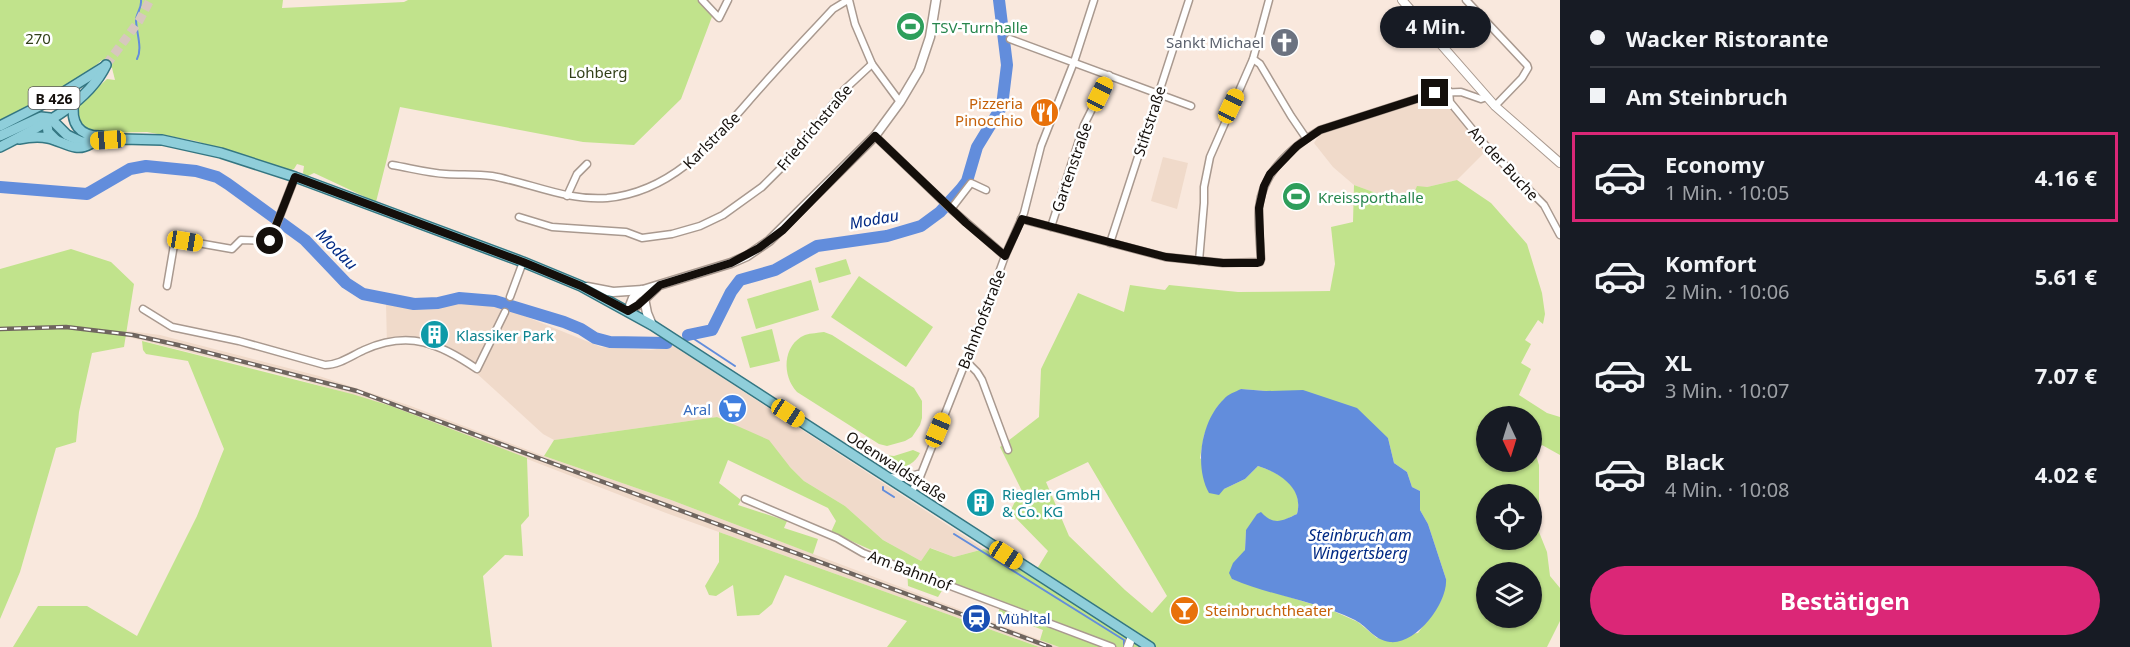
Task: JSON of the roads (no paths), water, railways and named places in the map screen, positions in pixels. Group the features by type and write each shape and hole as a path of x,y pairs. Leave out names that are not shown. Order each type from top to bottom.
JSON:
{"main road":[{"path":"628,311 633,298 660,285 731,263 759,248 783,230 875,136 900,102 919,70 930,37 936,0"},
{"name":"B 426","path":"0,147 74,101 95,82 106,65"},
{"name":"B 426","path":"0,136 45,119 106,65"},
{"name":"B 426","path":"0,126 51,100 106,65"},
{"path":"74,101 73,121 80,131 97,136 128,134 149,139"},
{"path":"45,119 72,138 82,142 149,139"},
{"path":"45,119 48,132 56,140"},
{"path":"10,142 35,137 84,147 94,141"},
{"name":"Odenwaldstraße","path":"149,139 201,148 295,177 581,286 652,325 1150,647"},
{"path":"581,286 644,294"},
{"path":"644,294 646,309 652,325"}],"street":[{"path":"702,0 720,18 728,0"},
{"name":"Karlstraße","path":"392,165 443,174 490,176 567,196 608,198 642,190 663,182 692,162 833,9 849,0 855,24 872,64 900,102"},
{"name":"Bahnhofstraße","path":"911,492 966,361 1005,256 1022,219 1041,146 1074,62 1094,0"},
{"name":"Stiftstraße","path":"1110,243 1189,0"},
{"path":"1199,261 1204,187 1210,157 1253,59 1269,0"},
{"path":"1403,0 1495,106 1560,163"},
{"path":"1466,0 1528,68 1522,78 1495,106"},
{"path":"1010,39 1191,106"},
{"path":"1253,59 1260,64 1306,138"},
{"name":"Friedrichstraße","path":"519,217 552,227 626,232 642,238 672,234 700,226 723,215 762,186 791,158 844,90 872,64"},
{"name":"Gartenstraße","path":"1051,227 1084,125 1108,75"},
{"path":"1022,219 1166,257 1223,263 1260,262 1259,208 1264,186 1270,174 1306,138 1330,126 1424,96 1449,91 1461,92 1481,99 1487,97"},
{"name":"An der Buche","path":"1449,91 1450,102 1486,146 1544,205 1560,235"},
{"path":"875,136 1005,256"},
{"path":"567,196 577,174 587,164"},
{"path":"167,286 175,239 232,249 241,240 270,241 295,177"},
{"path":"951,208 971,183 986,190"},
{"path":"510,297 523,262"},
{"path":"143,309 172,327 239,341 325,365 342,361 375,346 406,340 422,340 452,352 477,369 505,312"},
{"path":"966,361 982,380 1008,450"},
{"name":"Bahnhofstraße","path":"911,492 911,484 923,467"},
{"path":"888,477 918,474"},
{"name":"Am Bahnhof","path":"745,499 837,538 863,553 1112,647"},
{"path":"1128,647 1132,636"}],"water":[{"name":"Steinbruch am Wingertsberg","path":"1241,389 1303,390 1357,408 1388,438 1394,463 1407,472 1412,487 1420,491 1420,510 1428,524 1446,579 1442,599 1420,630 1400,641 1384,641 1355,620 1340,613 1232,579 1229,573 1233,563 1245,550 1246,530 1257,514 1261,512 1270,519 1278,521 1297,514 1298,505 1294,489 1282,477 1258,466 1245,479 1224,489 1219,495 1209,493 1204,482 1201,457 1205,431 1216,408 1228,396"}],"waterway":[{"path":"137,59 139,45 136,19 141,0"},
{"name":"Modau","path":"688,335 712,330 731,292 740,280 775,270 817,246 887,236 921,226 940,212 967,181 977,147 1002,106 1007,65 999,0"},
{"name":"Modau","path":"0,187 87,194 130,169 146,166 196,171 217,177 305,240 346,283 363,294 414,304 438,303 459,298 495,301 564,322 595,338 610,342 667,343"},
{"path":"688,335 735,366"},
{"path":"883,487 883,490 894,497"},
{"path":"954,534 1124,640 1124,647"}],"tunnel":[{"path":"106,65 139,21 150,0"}],"railway":[{"path":"0,329 66,327 133,335 357,391 1050,647"}],"place":[{"name":"TSV-Turnhalle","path":"911,27"},
{"name":"Sankt Michael","path":"1285,42"},
{"name":"Pizzeria Pinocchio","path":"1044,112"},
{"name":"Kreissporthalle","path":"1297,197"},
{"name":"Klassiker Park","path":"435,335"},
{"name":"Aral","path":"732,409"},
{"name":"Riegler GmbH & Co. KG","path":"981,503"},
{"name":"Steinbruchtheater","path":"1184,610"},
{"name":"Mühltal","path":"976,618"}],"park label":[{"name":"270","path":"38,38"},
{"name":"Lohberg","path":"598,72"}]}
